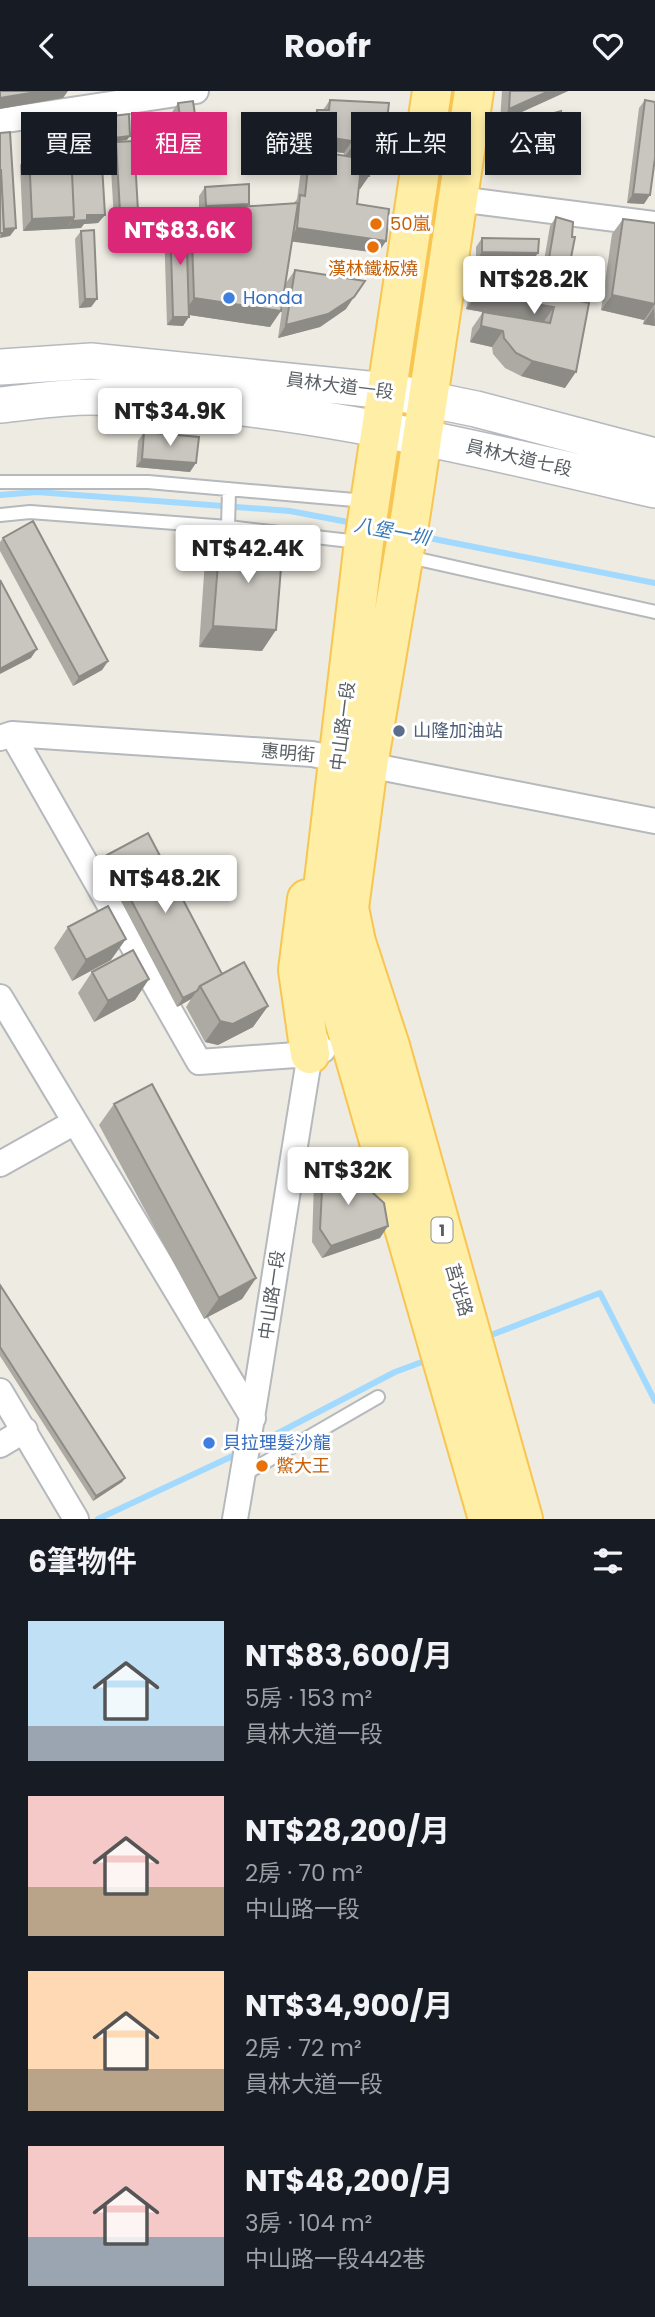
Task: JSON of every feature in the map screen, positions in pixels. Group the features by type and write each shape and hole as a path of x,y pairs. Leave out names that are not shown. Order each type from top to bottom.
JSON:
{"main road":[{"name":"1","path":"365,543 432,91"},
{"name":"1","path":"402,556 411,512 474,91"},
{"name":"員林大道一段","path":"0,367 91,361 388,391 425,418"},
{"name":"員林大道一段","path":"0,405 89,397 228,407 382,430"},
{"name":"員林大道七段","path":"382,430 425,418 655,456"},
{"name":"員林大道七段","path":"425,418 655,491"},
{"name":"中山路一段","path":"356,942 349,908 365,543"},
{"name":"中山路一段","path":"336,992 320,913 329,842 354,762 402,556"},
{"path":"310,1054 298,970 309,880 329,842"},
{"name":"莒光路","path":"356,942 390,1046 523,1519"},
{"name":"莒光路","path":"336,992 488,1519"}],"street":[{"path":"0,121 196,91"},
{"path":"458,199 655,223"},
{"path":"6,736 199,1062 310,1054 350,1041"},
{"name":"惠明街","path":"6,736 312,754 655,821"},
{"name":"中山路一段","path":"235,1519 310,1054 356,942"},
{"path":"0,997 253,1418"},
{"path":"0,1164 75,1122"},
{"path":"0,1391 76,1519"},
{"path":"0,1445 25,1430"}],"lane":[{"path":"0,482 148,482 372,502"},
{"path":"228,527 229,489"},
{"path":"0,515 30,512 228,527 365,543"},
{"path":"402,556 655,612"},
{"path":"243,1475 378,1397"}],"building":[{"path":"0,91 42,91 0,98"},
{"path":"510,91 549,91 509,109"},
{"path":"330,100 389,103 388,112 351,112 351,141 337,139 337,112 317,112 329,110"},
{"path":"645,100 655,102 655,158 650,195 633,194"},
{"path":"193,101 195,112 179,112 178,103"},
{"path":"129,114 130,136 117,138 117,115"},
{"path":"10,132 16,228 4,229 0,133"},
{"path":"131,141 131,175 136,175 138,211 120,212 117,142"},
{"path":"337,154 351,157 351,175 369,175 360,176 357,204 389,209 386,241 297,228 300,195 305,196 307,175 337,175"},
{"path":"1,170 4,233 0,233"},
{"path":"30,175 72,175 74,217 32,219"},
{"path":"72,175 103,175 105,215 87,215 87,220 72,221"},
{"path":"249,184 249,204 206,206 205,187"},
{"path":"298,203 281,311 194,298 191,210"},
{"path":"186,217 189,317 173,317 170,218"},
{"path":"556,217 573,222 572,237 575,237 568,273 547,270"},
{"path":"623,219 655,223 655,304 612,295"},
{"path":"94,230 97,299 85,299 81,231"},
{"path":"482,238 539,239 538,253 482,252"},
{"path":"479,263 531,265 531,276 545,279 546,293 589,303 576,372 532,361 516,353 504,338 503,331 481,326 483,312 550,323 554,307 477,294 481,277 476,276"},
{"path":"295,270 365,281 354,297 328,314 286,325"},
{"path":"144,432 199,437 196,463 142,459"},
{"path":"33,521 108,661 79,677 3,538"},
{"path":"220,539 283,543 276,630 213,626"},
{"path":"0,580 37,649 0,669"},
{"path":"148,833 222,974 183,998 107,855"},
{"path":"108,906 126,939 86,960 68,927"},
{"path":"133,950 149,979 108,1001 92,972"},
{"path":"244,962 268,1006 233,1024 220,1021 200,986"},
{"path":"152,1084 256,1278 219,1298 114,1104"},
{"path":"340,1163 384,1203 388,1226 331,1246 320,1229 323,1171"},
{"path":"0,1285 125,1478 96,1496 0,1347"}],"waterway":[{"name":"八堡一圳","path":"0,495 37,492 290,511 353,523"},
{"name":"八堡一圳","path":"419,536 655,583"},
{"path":"486,1337 600,1293 655,1401"},
{"path":"255,1445 395,1372 430,1359"},
{"path":"98,1519 239,1453"}],"place":[{"name":"50嵐","path":"376,224"},
{"name":"漢林鐵板燒","path":"373,247"},
{"name":"Honda","path":"229,298"},
{"name":"山隆加油站","path":"399,731"},
{"name":"貝拉理髮沙龍","path":"209,1443"},
{"name":"鱉大王","path":"262,1466"}]}
